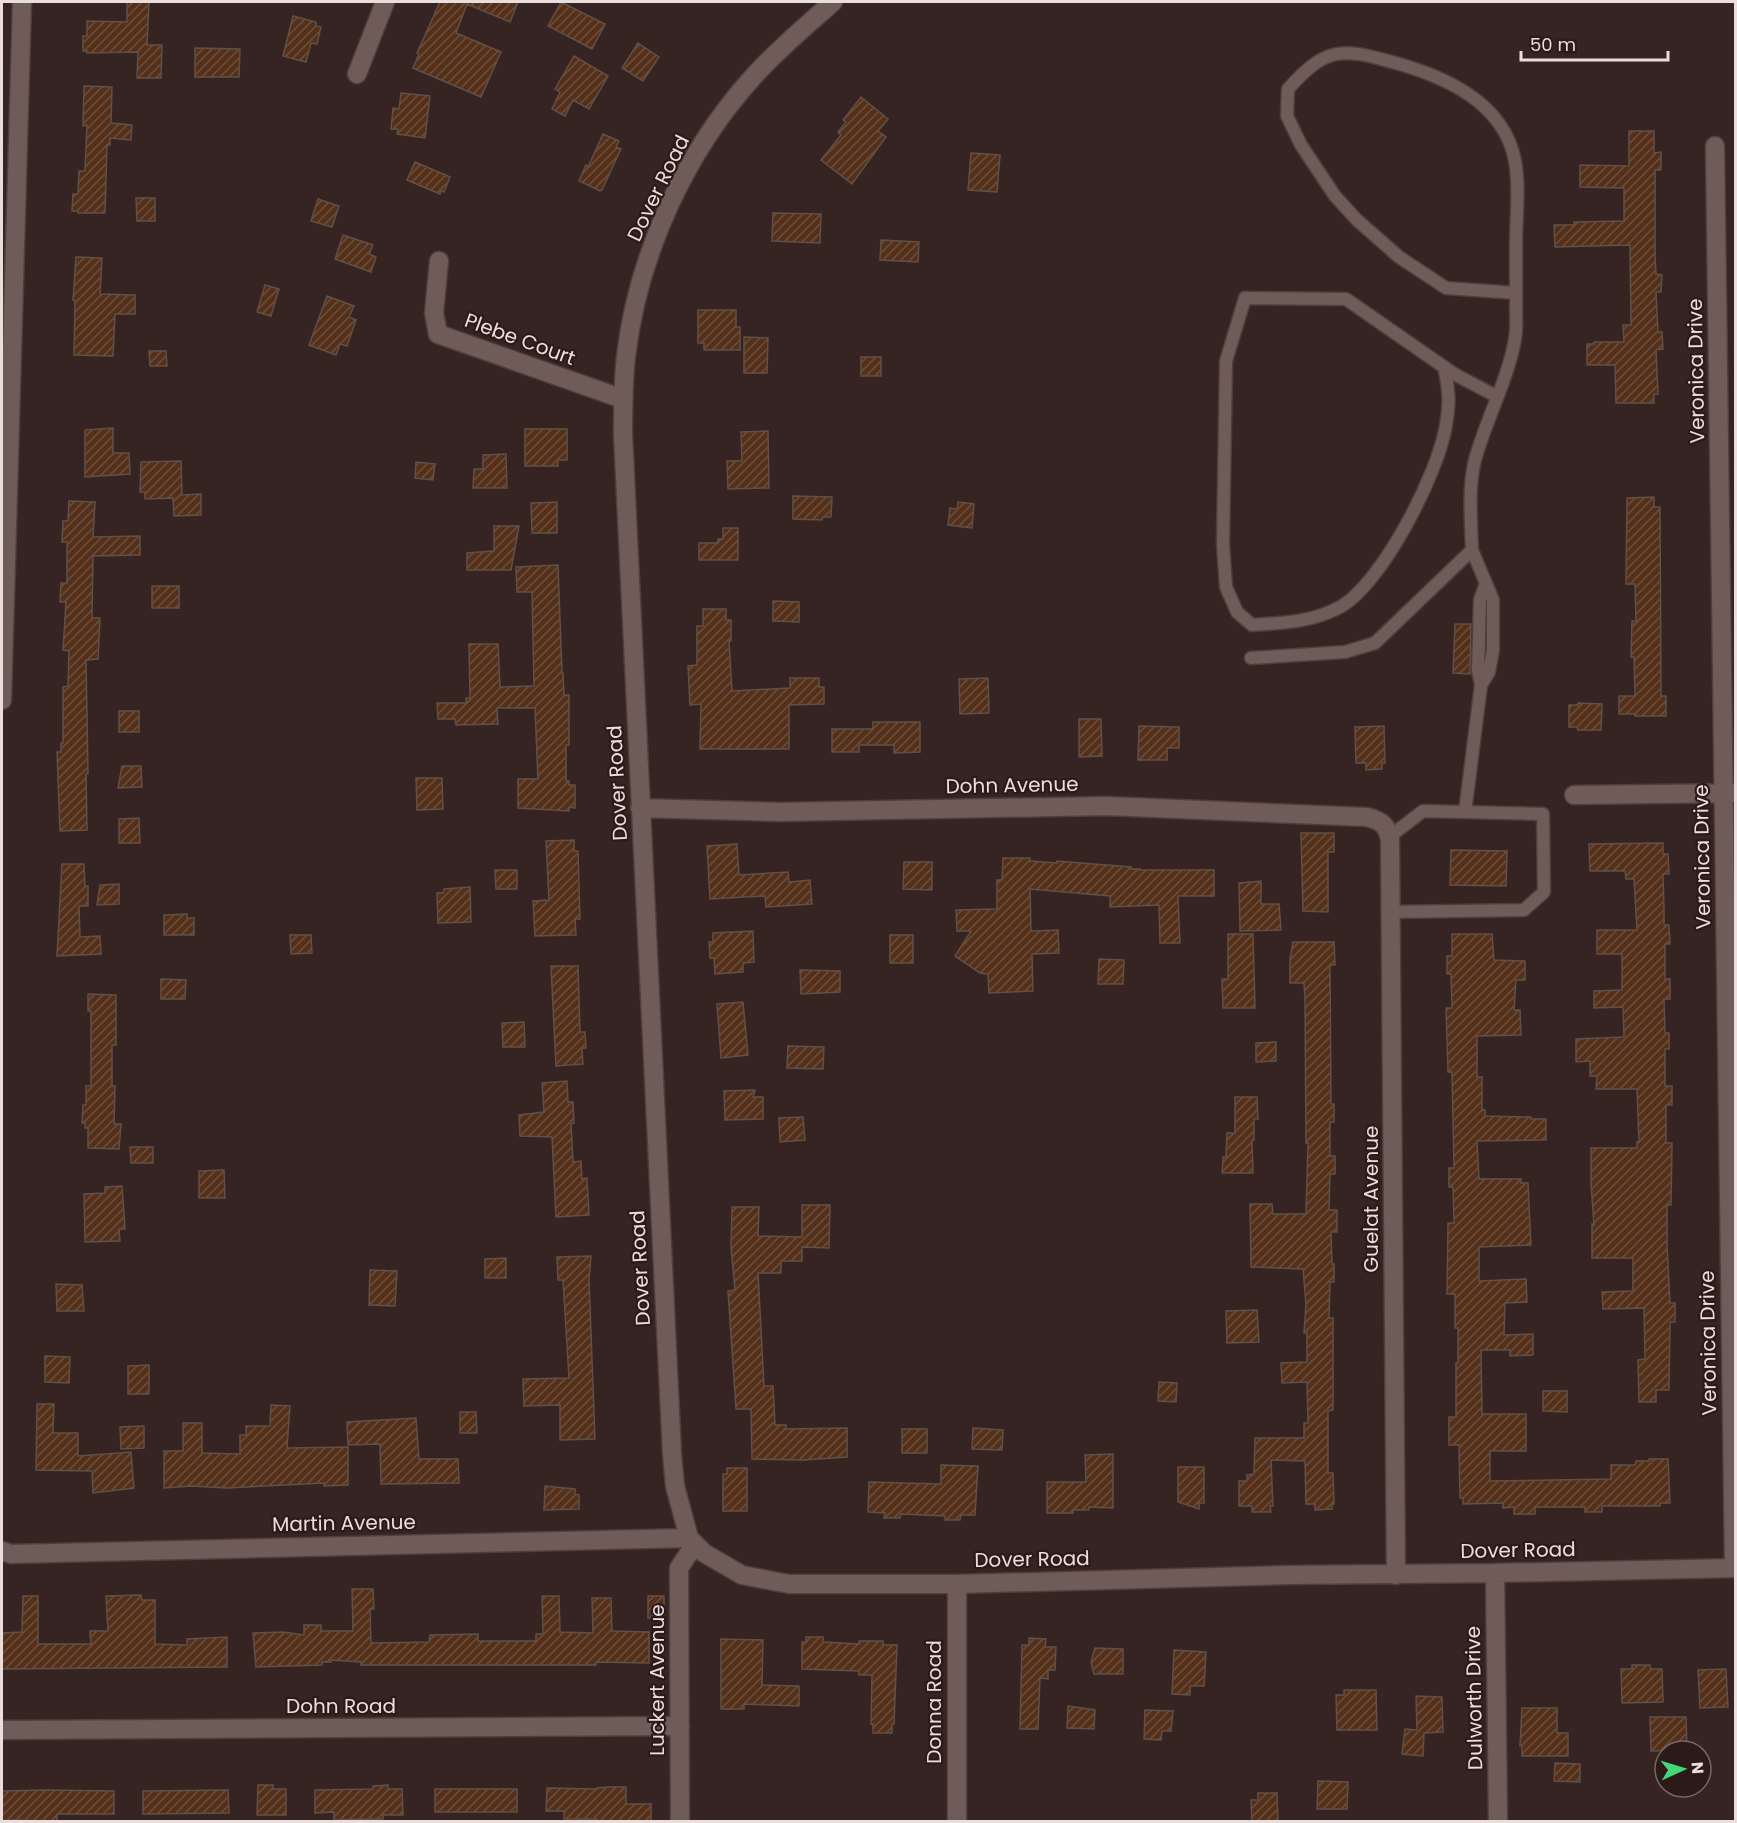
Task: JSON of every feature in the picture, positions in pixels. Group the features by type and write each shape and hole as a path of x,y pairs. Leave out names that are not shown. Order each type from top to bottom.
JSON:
{"street":[{"path":"2,700 22,2"},
{"path":"357,74 385,2"},
{"name":"Dover Road","path":"833,2 753,76 719,118 687,170 662,222 640,285 626,355 623,399 640,808 672,1454 675,1486 692,1541 704,1552 742,1575 789,1584 957,1584 1288,1575 1495,1574 1735,1568"},
{"name":"Veronica Drive","path":"1715,146 1727,421 1735,1568"},
{"name":"Plebe Court","path":"440,261 434,313 438,334 623,399"},
{"path":"1574,795 1730,793"},
{"name":"Dohn Avenue","path":"640,808 780,812 1106,806 1367,817 1387,830"},
{"name":"Guelat Avenue","path":"1387,830 1391,912 1396,1575"},
{"name":"Martin Avenue","path":"5,1553 692,1541"},
{"name":"Luckert Avenue","path":"680,1821 679,1568 692,1541"},
{"name":"Dulworth Drive","path":"1495,1574 1498,1821"},
{"name":"Donna Road","path":"957,1584 957,1821"},
{"name":"Dohn Road","path":"2,1730 680,1726"}],"lane":[{"path":"1465,812 1481,686 1489,672 1493,650 1494,600 1472,550 1470,516 1474,462 1516,337 1516,293 1515,162 1506,132 1482,103 1446,80 1358,52 1327,55 1305,70 1288,89 1287,116 1301,145 1317,170 1335,196 1357,220 1399,257 1446,288 1516,293"},
{"path":"1444,367 1450,392 1446,427 1435,463 1410,515 1374,575 1342,607 1296,622 1252,625 1237,612 1226,587 1223,544 1226,361 1245,298 1346,299 1456,375 1496,396"},
{"path":"1251,658 1346,652 1375,643 1472,550"},
{"path":"1387,830 1423,811 1543,814 1544,892 1524,910 1391,912"}],"building":[{"path":"127,2 149,2 147,45 162,45 161,78 137,78 138,52 87,53 83,51 83,36 87,36 87,21 127,22"},
{"path":"440,2 518,2 510,22 467,4 456,33 501,52 481,97 413,68 419,54 417,53"},
{"path":"561,2 605,24 592,49 548,26"},
{"path":"293,16 316,22 316,26 321,27 317,44 311,43 306,62 283,56"},
{"path":"638,43 659,57 643,81 622,68"},
{"path":"195,48 240,49 239,77 195,77"},
{"path":"574,56 608,76 589,109 573,100 565,116 552,109 560,92 555,89"},
{"path":"84,86 112,87 111,123 132,125 131,140 110,138 110,145 107,145 105,213 72,211 73,194 78,194 79,171 85,171 87,125 83,126"},
{"path":"401,93 430,96 425,138 397,134 398,129 391,129 393,108 399,109"},
{"path":"861,97 888,119 878,131 886,137 852,184 821,160 841,135 838,132 846,122 843,120"},
{"path":"1629,131 1654,131 1654,153 1661,152 1661,170 1655,170 1655,254 1656,274 1662,275 1661,292 1656,292 1658,332 1662,332 1663,349 1656,350 1658,394 1654,394 1654,403 1616,403 1615,365 1587,365 1587,344 1624,342 1623,325 1631,325 1630,245 1555,247 1554,225 1574,225 1574,222 1624,221 1624,188 1580,187 1580,165 1629,166"},
{"path":"603,134 619,141 616,147 621,149 600,191 579,181"},
{"path":"971,153 1000,155 997,192 968,190"},
{"path":"415,162 450,177 444,192 441,191 440,194 407,180"},
{"path":"136,198 155,198 155,221 137,221"},
{"path":"318,199 339,206 332,227 311,221"},
{"path":"773,213 821,214 820,243 772,241"},
{"path":"343,235 373,245 369,254 376,257 371,272 335,259"},
{"path":"881,240 919,242 918,262 880,260"},
{"path":"76,257 102,258 100,294 135,295 135,314 115,314 113,356 74,355 75,301 73,300"},
{"path":"265,285 279,289 271,316 257,312"},
{"path":"327,296 354,306 349,317 356,320 347,346 340,344 336,355 309,345"},
{"path":"698,310 736,310 736,327 740,327 740,350 704,350 704,343 698,343"},
{"path":"744,337 768,338 767,373 744,373"},
{"path":"149,351 166,351 167,366 150,366"},
{"path":"861,357 881,357 881,376 861,376"},
{"path":"113,428 113,453 129,453 130,474 85,477 85,430"},
{"path":"525,429 567,429 567,460 558,460 558,466 525,466"},
{"path":"768,431 769,488 728,489 727,461 742,461 741,432"},
{"path":"506,454 507,488 473,488 474,469 483,469 483,455"},
{"path":"181,461 182,495 201,494 201,515 174,516 173,498 145,499 145,492 140,492 141,462"},
{"path":"416,462 435,464 433,480 415,478"},
{"path":"793,496 832,497 831,517 823,517 822,520 793,519"},
{"path":"1654,497 1654,507 1660,507 1661,696 1666,696 1666,716 1635,716 1635,714 1619,714 1619,696 1635,696 1634,657 1631,657 1632,621 1636,621 1635,584 1626,584 1627,498"},
{"path":"69,501 95,502 93,537 140,536 140,555 93,556 92,618 100,618 98,659 86,660 87,830 60,831 57,752 61,752 61,743 63,743 63,687 68,686 69,651 63,650 66,602 60,602 61,583 67,583 67,542 62,542 63,521 68,521"},
{"path":"557,502 557,533 532,533 531,503"},
{"path":"958,502 974,504 972,528 948,525 950,508 957,509"},
{"path":"494,526 519,526 511,570 467,570 467,553 494,551"},
{"path":"723,528 738,528 738,560 699,560 699,543 718,543 718,539 723,539"},
{"path":"558,565 562,673 564,695 569,695 566,781 569,781 569,785 575,785 575,808 569,807 569,811 518,808 518,779 538,779 535,708 497,708 498,724 456,725 455,719 438,719 437,703 466,703 466,698 470,698 469,644 498,644 500,687 534,686 532,592 517,592 516,567"},
{"path":"152,586 179,586 179,608 152,608"},
{"path":"773,601 799,602 799,622 773,621"},
{"path":"703,609 726,609 726,620 731,620 731,641 729,641 732,691 790,688 790,678 819,678 819,687 824,687 824,704 789,705 789,749 700,749 701,704 690,705 688,666 697,665 697,626 703,626"},
{"path":"1455,624 1471,624 1470,674 1453,673"},
{"path":"988,678 989,713 960,714 959,679"},
{"path":"1578,703 1602,704 1601,730 1578,730 1577,727 1569,727 1569,705 1578,705"},
{"path":"119,711 139,711 139,732 119,732"},
{"path":"1079,719 1101,719 1102,756 1079,757"},
{"path":"873,722 920,722 920,752 894,753 894,745 859,745 859,752 832,752 832,729 873,729"},
{"path":"1139,726 1179,727 1179,748 1167,748 1167,760 1138,760"},
{"path":"1384,726 1385,763 1382,763 1382,769 1366,770 1366,763 1356,763 1355,727"},
{"path":"122,766 141,766 142,787 118,788"},
{"path":"416,778 442,778 443,809 417,810"},
{"path":"139,818 140,843 119,843 119,819"},
{"path":"1301,833 1334,833 1334,852 1328,852 1328,912 1303,911"},
{"path":"574,840 574,851 578,851 580,919 575,919 576,935 535,936 533,901 549,900 546,841"},
{"path":"1663,843 1663,854 1668,854 1669,874 1663,874 1664,925 1669,925 1670,944 1665,944 1665,979 1670,979 1670,999 1664,999 1665,1033 1669,1033 1669,1049 1665,1049 1665,1086 1672,1086 1672,1105 1666,1105 1666,1143 1672,1143 1671,1205 1667,1205 1667,1245 1670,1303 1675,1303 1675,1322 1670,1322 1669,1390 1656,1390 1656,1402 1639,1402 1638,1360 1645,1359 1644,1308 1603,1309 1602,1292 1633,1291 1633,1258 1592,1258 1592,1224 1594,1225 1591,1183 1591,1148 1637,1148 1637,1142 1639,1142 1637,1089 1596,1089 1597,1076 1590,1076 1590,1061 1576,1062 1576,1039 1624,1037 1623,1007 1594,1008 1594,991 1622,990 1622,954 1597,954 1597,930 1637,930 1634,879 1626,879 1625,871 1590,871 1589,844"},
{"path":"737,844 739,875 788,872 789,882 810,880 812,904 766,907 765,896 710,899 707,846"},
{"path":"1451,850 1507,851 1506,886 1450,885"},
{"path":"1003,858 1030,858 1030,861 1131,867 1131,869 1140,870 1214,870 1214,896 1178,896 1180,943 1160,943 1159,905 1110,907 1110,896 1030,889 1031,931 1058,930 1059,953 1032,954 1033,991 989,993 988,974 980,973 955,956 971,931 957,931 956,910 997,909 997,880 1002,880"},
{"path":"904,862 932,862 932,890 903,889"},
{"path":"62,864 84,864 85,886 88,886 88,906 79,906 80,937 100,936 101,954 57,956"},
{"path":"495,870 517,870 517,889 496,889"},
{"path":"1261,881 1261,904 1279,904 1281,930 1240,931 1239,883"},
{"path":"119,884 119,904 97,905 100,885"},
{"path":"470,887 471,922 438,923 437,893 443,893 444,889"},
{"path":"187,914 187,918 194,918 194,935 164,935 164,915"},
{"path":"753,931 754,962 743,963 743,972 715,974 714,958 710,958 709,942 713,942 713,933"},
{"path":"1228,934 1253,934 1255,1008 1223,1008 1222,979 1228,979"},
{"path":"1452,934 1492,934 1494,960 1525,961 1525,980 1516,980 1514,1010 1520,1010 1521,1035 1477,1036 1477,1077 1482,1077 1482,1110 1485,1110 1485,1116 1546,1119 1546,1140 1477,1141 1479,1179 1521,1179 1521,1183 1528,1183 1531,1245 1479,1247 1479,1281 1526,1279 1527,1302 1505,1303 1504,1335 1533,1334 1533,1355 1510,1356 1510,1350 1481,1350 1482,1414 1526,1414 1526,1451 1490,1451 1490,1481 1611,1479 1611,1465 1635,1465 1636,1461 1668,1459 1670,1503 1660,1503 1660,1506 1602,1506 1602,1512 1585,1512 1585,1507 1535,1507 1535,1514 1514,1514 1514,1507 1503,1508 1503,1503 1463,1504 1463,1498 1460,1498 1459,1445 1449,1445 1449,1417 1456,1417 1456,1363 1458,1363 1455,1294 1447,1294 1448,1223 1454,1223 1453,1187 1449,1187 1449,1168 1454,1168 1452,1072 1448,1072 1446,1008 1452,1008 1451,974 1447,974 1447,956 1452,956"},
{"path":"290,935 311,935 312,953 291,954"},
{"path":"890,935 913,935 913,963 890,963"},
{"path":"1293,942 1334,942 1335,965 1330,965 1331,1104 1334,1104 1334,1122 1330,1122 1330,1156 1335,1156 1335,1174 1330,1174 1329,1210 1337,1210 1337,1232 1331,1232 1334,1282 1330,1282 1329,1318 1333,1318 1333,1410 1328,1411 1328,1473 1333,1473 1334,1504 1332,1504 1332,1509 1315,1510 1315,1504 1306,1504 1305,1461 1271,1460 1273,1506 1270,1506 1271,1512 1252,1512 1252,1506 1239,1506 1239,1481 1247,1481 1247,1475 1254,1474 1255,1438 1304,1438 1304,1423 1308,1423 1307,1382 1282,1383 1281,1363 1307,1362 1303,1269 1251,1267 1250,1204 1272,1204 1273,1214 1306,1214 1308,1143 1306,1143 1305,998 1304,983 1290,983"},
{"path":"1099,959 1124,960 1123,984 1098,984"},
{"path":"551,966 578,966 580,1032 585,1032 586,1048 582,1048 583,1064 556,1066"},
{"path":"800,970 840,971 840,992 801,994"},
{"path":"161,979 186,980 185,999 161,999"},
{"path":"88,994 116,995 116,1045 112,1045 112,1086 115,1086 114,1124 121,1124 119,1149 88,1148 88,1128 85,1128 85,1123 82,1123 83,1105 86,1105 86,1086 91,1086 91,1011 88,1011"},
{"path":"743,1002 748,1055 721,1058 717,1004"},
{"path":"524,1022 525,1047 503,1047 502,1023"},
{"path":"1276,1042 1276,1061 1256,1062 1256,1043"},
{"path":"788,1046 824,1047 823,1069 787,1068"},
{"path":"567,1081 568,1102 573,1102 574,1123 571,1124 573,1162 581,1161 582,1179 587,1178 589,1215 556,1217 552,1137 520,1136 519,1115 544,1112 542,1083"},
{"path":"755,1090 753,1097 763,1097 763,1119 725,1120 724,1091"},
{"path":"1235,1097 1257,1097 1258,1119 1254,1119 1254,1140 1252,1140 1253,1173 1222,1173 1223,1157 1226,1157 1227,1133 1235,1133"},
{"path":"803,1117 805,1140 780,1142 779,1118"},
{"path":"130,1147 153,1147 153,1163 131,1163"},
{"path":"224,1170 225,1198 199,1198 199,1171"},
{"path":"122,1186 125,1229 119,1229 120,1241 85,1242 84,1194 105,1193 105,1187"},
{"path":"802,1205 830,1205 829,1248 802,1247 802,1261 781,1261 781,1273 758,1273 764,1386 773,1386 775,1425 786,1425 786,1429 847,1428 847,1457 804,1460 752,1459 751,1409 736,1409 728,1291 735,1290 731,1247 732,1207 759,1207 758,1236 802,1237"},
{"path":"591,1256 589,1280 595,1439 560,1440 560,1405 524,1406 523,1379 569,1378 563,1280 558,1280 557,1257"},
{"path":"506,1258 506,1278 485,1278 485,1259"},
{"path":"370,1270 397,1271 395,1306 369,1305"},
{"path":"56,1284 82,1285 84,1311 57,1311"},
{"path":"1257,1310 1259,1342 1227,1343 1226,1311"},
{"path":"45,1356 70,1357 69,1383 45,1382"},
{"path":"149,1365 149,1394 128,1394 128,1366"},
{"path":"1159,1382 1177,1383 1176,1402 1158,1401"},
{"path":"1543,1391 1567,1391 1567,1412 1543,1411"},
{"path":"37,1404 54,1404 53,1433 78,1433 78,1456 131,1452 134,1488 93,1493 92,1471 36,1470"},
{"path":"271,1405 290,1406 287,1448 348,1447 348,1485 324,1486 324,1483 227,1488 192,1486 164,1488 164,1451 183,1451 183,1423 202,1423 202,1453 240,1454 240,1435 246,1435 246,1426 270,1426"},
{"path":"460,1412 476,1412 477,1433 460,1433"},
{"path":"416,1418 419,1459 458,1459 459,1483 381,1484 380,1444 348,1445 347,1422"},
{"path":"144,1426 144,1448 121,1449 120,1427"},
{"path":"973,1428 1003,1430 1002,1450 972,1449"},
{"path":"902,1429 927,1429 927,1453 902,1453"},
{"path":"1113,1454 1113,1508 1089,1507 1089,1510 1073,1510 1073,1513 1047,1513 1047,1482 1086,1482 1085,1455"},
{"path":"941,1465 978,1466 975,1515 961,1515 960,1520 945,1520 945,1516 901,1514 900,1518 884,1518 885,1513 868,1512 869,1482 941,1484"},
{"path":"1178,1467 1204,1467 1204,1503 1199,1503 1199,1509 1178,1502"},
{"path":"727,1468 747,1468 747,1511 723,1511 723,1474 727,1474"},
{"path":"545,1486 575,1489 575,1494 579,1495 579,1509 544,1510"},
{"path":"352,1589 373,1589 374,1609 370,1609 371,1643 429,1642 430,1635 478,1634 478,1641 536,1641 536,1634 543,1634 542,1596 559,1596 560,1632 593,1633 592,1598 611,1598 612,1631 649,1632 649,1663 361,1665 361,1662 331,1660 331,1662 322,1662 322,1665 256,1667 253,1633 283,1632 304,1635 304,1625 321,1625 321,1631 353,1631"},
{"path":"141,1595 142,1600 155,1600 155,1644 187,1645 187,1639 227,1637 227,1667 2,1669 2,1633 22,1632 23,1596 38,1596 38,1644 91,1644 90,1631 108,1631 106,1596"},
{"path":"648,1596 664,1596 664,1617 648,1618"},
{"path":"806,1637 823,1637 823,1642 859,1644 859,1641 883,1641 883,1645 897,1645 892,1733 873,1733 873,1724 871,1724 872,1675 859,1675 859,1671 802,1669 802,1642 806,1642"},
{"path":"1029,1638 1046,1639 1045,1647 1056,1647 1055,1670 1048,1670 1048,1679 1040,1678 1038,1729 1020,1729 1022,1645 1029,1645"},
{"path":"721,1639 763,1640 762,1685 799,1686 799,1706 744,1704 744,1709 721,1709"},
{"path":"1095,1648 1123,1649 1123,1674 1094,1674 1091,1662"},
{"path":"1174,1650 1206,1652 1204,1686 1190,1686 1190,1695 1172,1694"},
{"path":"1632,1665 1650,1665 1651,1669 1662,1669 1663,1702 1622,1703 1621,1669 1632,1669"},
{"path":"1726,1669 1728,1707 1700,1708 1698,1670"},
{"path":"1344,1690 1376,1690 1377,1730 1337,1730 1336,1695 1344,1695"},
{"path":"1416,1696 1442,1697 1443,1732 1424,1733 1423,1756 1402,1754 1405,1729 1417,1730"},
{"path":"1068,1706 1095,1710 1094,1729 1067,1728"},
{"path":"1522,1708 1557,1708 1557,1733 1568,1733 1568,1756 1522,1756 1522,1746 1520,1746"},
{"path":"1145,1710 1173,1711 1171,1731 1162,1731 1161,1740 1144,1739"},
{"path":"1650,1717 1686,1717 1687,1739 1653,1739 1653,1751 1651,1751"},
{"path":"1555,1763 1580,1764 1580,1782 1554,1781"},
{"path":"1318,1781 1348,1782 1347,1809 1317,1809"},
{"path":"258,1785 273,1785 273,1789 286,1789 286,1815 257,1815"},
{"path":"388,1785 388,1789 402,1789 403,1815 383,1815 383,1819 334,1820 334,1812 315,1813 315,1790 373,1789 373,1786"},
{"path":"626,1787 626,1804 651,1804 651,1821 564,1819 564,1811 546,1811 547,1788 597,1789"},
{"path":"435,1789 517,1789 517,1812 435,1812"},
{"path":"228,1790 229,1813 143,1814 143,1791"},
{"path":"2,1791 114,1791 114,1814 57,1814 57,1821 2,1820"},
{"path":"1258,1793 1277,1793 1278,1821 1252,1821 1251,1800 1258,1800"}]}
